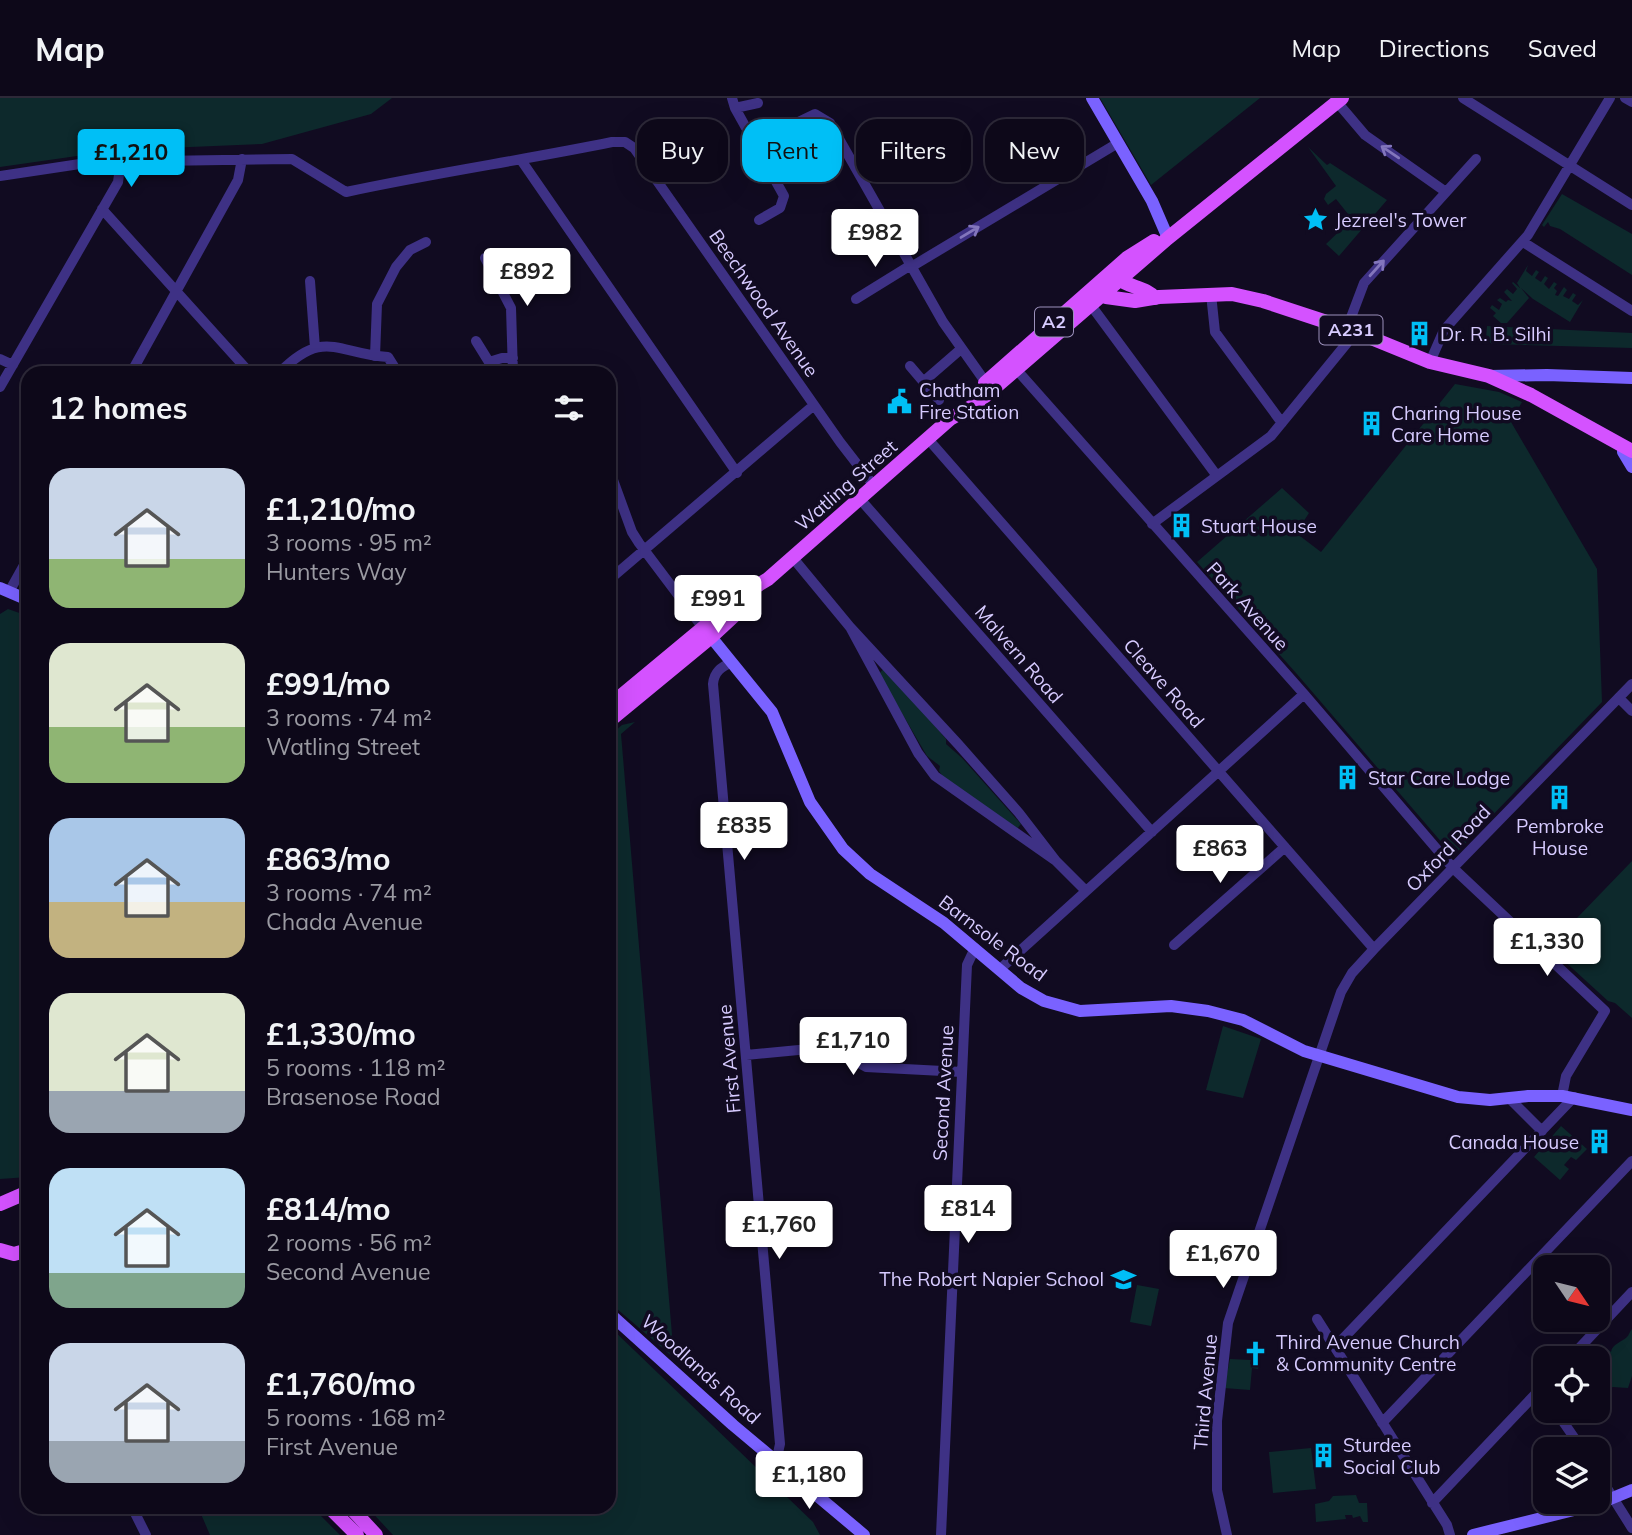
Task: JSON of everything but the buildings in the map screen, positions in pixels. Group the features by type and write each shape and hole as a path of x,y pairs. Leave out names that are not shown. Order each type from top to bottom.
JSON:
{"main road":[{"name":"A2","path":"1102,294 1116,276 1140,262 1340,100"},
{"name":"Watling Street","path":"988,387 1116,276 1129,257 1156,240 1168,238"},
{"path":"1140,262 1140,274 1161,298"},
{"name":"A231","path":"1116,276 1126,285 1161,298"},
{"name":"Watling Street","path":"616,701 751,600 768,579 950,419 956,408 1016,369 1102,294"},
{"name":"A231","path":"1102,294 1106,297 1135,301 1243,295 1350,329 1430,362 1489,376 1526,393 1628,449"},
{"name":"Watling Street","path":"616,715 698,647 707,633"},
{"path":"3,1202 21,1195"},
{"path":"3,1202 21,1204"},
{"path":"336,1514 357,1535"},
{"path":"356,1514 376,1535"}],"street":[{"path":"1092,98 1156,209 1168,238"},
{"path":"1462,98 1632,205"},
{"path":"1430,362 1444,330 1523,242 1610,98"},
{"path":"1625,98 1632,103"},
{"path":"1340,100 1364,134 1446,191"},
{"path":"742,119 734,103 758,103"},
{"path":"805,119 815,114 823,119"},
{"name":"Beechwood Avenue","path":"521,160 609,143 625,142 634,148 874,486"},
{"path":"856,299 1118,143"},
{"path":"842,144 911,266 961,349 988,387"},
{"path":"135,366 238,180 242,159"},
{"path":"0,176 121,160 292,159 346,192 394,181 521,160 737,472"},
{"path":"1152,524 1268,439 1347,343 1364,284 1476,159"},
{"path":"0,387 118,182 121,160"},
{"path":"759,220 780,208 784,196 776,182"},
{"path":"102,209 244,366"},
{"path":"375,356 377,304 396,267 410,250 426,242"},
{"path":"1523,242 1632,310"},
{"path":"485,258 511,308 513,366"},
{"path":"310,281 315,348"},
{"path":"1211,295 1215,332 1282,423"},
{"path":"1090,304 1217,476"},
{"path":"476,341 489,362 513,358"},
{"path":"287,366 299,355 315,348 340,346 388,357 394,366"},
{"path":"923,382 961,349"},
{"path":"0,359 13,365"},
{"path":"910,366 939,400"},
{"name":"Park Avenue","path":"1016,369 1304,694 1453,868 1605,1011 1566,1076 1568,1096"},
{"path":"1489,376 1632,378"},
{"path":"1526,393 1527,381 1533,376"},
{"path":"1526,393 1538,383 1553,377"},
{"path":"616,574 814,405"},
{"name":"Cleave Road","path":"928,439 1374,949"},
{"path":"1628,449 1623,453 1632,467"},
{"path":"616,488 632,532 707,633"},
{"name":"Malvern Road","path":"860,499 1152,832"},
{"path":"793,558 850,627 1031,828 1056,861 1086,891"},
{"path":"21,567 4,590 21,597"},
{"path":"850,627 918,753 935,776 1056,861"},
{"name":"Barnsole Road","path":"707,633 772,712 806,793 821,821 839,845 870,874 943,923 1021,988 1044,1001 1090,1011 1171,1006 1208,1010 1243,1020 1291,1046 1319,1056 1458,1097 1475,1100 1568,1096 1632,1110"},
{"name":"Barnsole Road","path":"698,647 709,649 727,662 732,662"},
{"path":"871,669 882,661"},
{"name":"First Avenue","path":"732,662 720,668 713,684 780,1444 776,1461"},
{"name":"Oxford Road","path":"1319,1056 1341,992 1352,973 1632,684"},
{"path":"999,970 1304,694"},
{"path":"1619,698 1632,711"},
{"path":"1021,838 1031,828"},
{"path":"1174,945 1285,848"},
{"name":"Second Avenue","path":"941,1535 967,965 975,948"},
{"path":"746,1055 830,1047 866,1067 962,1072"},
{"name":"Third Avenue","path":"1227,1535 1217,1490 1217,1421 1228,1323 1319,1056"},
{"path":"1335,1348 1542,1131 1568,1096"},
{"path":"1510,1099 1542,1131"},
{"path":"1382,1423 1632,1161"},
{"path":"1581,1346 1632,1292"},
{"name":"Woodlands Road","path":"616,1319 864,1535"},
{"path":"1317,1319 1447,1525 1450,1535"},
{"path":"1432,1503 1533,1401"},
{"path":"1473,1535 1614,1499 1632,1490"},
{"path":"1610,1493 1632,1528"},
{"path":"136,1514 146,1535"}],"green space":[{"path":"0,98 392,98 371,114 262,144 119,150 0,167"},
{"path":"1100,98 1260,98 1151,185"},
{"path":"1308,147 1327,165 1330,163 1387,200 1339,256 1326,244 1352,219 1336,199 1328,205 1324,199 1336,186"},
{"path":"1562,194 1632,234 1632,275 1560,229 1550,226 1548,222 1544,227 1542,225"},
{"path":"1528,265 1526,271 1532,276 1536,270 1539,272 1535,278 1541,282 1545,276 1548,278 1544,284 1549,289 1554,282 1557,284 1554,288 1557,291 1555,295 1558,296 1564,287 1567,290 1563,296 1569,299 1573,293 1576,295 1572,301 1578,305 1583,300 1570,322 1533,299 1521,288 1529,298 1507,323 1501,323 1493,316 1496,313 1490,308 1492,305 1499,310 1502,304 1497,300 1500,298 1506,302 1512,301 1504,292 1507,289 1513,294 1517,289 1513,282 1520,288 1517,283"},
{"path":"1487,326 1632,333 1632,348 1492,344 1486,339"},
{"path":"1455,384 1499,392 1522,402 1511,422 1597,569 1602,702 1457,852 1450,852 1197,562 1282,488 1309,513 1296,533 1321,552"},
{"path":"8,609 21,614 21,1178 0,1179 0,614"},
{"path":"885,667 946,739 946,744 1021,824 1016,830 944,778 939,771 940,766 927,756 879,674"},
{"path":"635,722 621,734 674,1358 616,1308 616,730 622,725"},
{"path":"1632,861 1632,1018 1615,1003 1608,1001 1549,947"},
{"path":"1223,1026 1261,1039 1243,1098 1206,1090"},
{"path":"1561,1126 1587,1149 1576,1160 1571,1157 1564,1165 1569,1169 1560,1180 1534,1157"},
{"path":"1137,1285 1159,1289 1151,1326 1130,1322"},
{"path":"1632,1329 1632,1376 1628,1388 1610,1388 1610,1351"},
{"path":"616,1333 813,1522 820,1535 393,1535 374,1514 616,1514"},
{"path":"1230,1359 1251,1360 1250,1364 1259,1366 1258,1369 1252,1368 1250,1390 1224,1388"},
{"path":"1311,1448 1316,1489 1273,1493 1269,1452"},
{"path":"1356,1495 1359,1503 1367,1503 1368,1522 1363,1522 1360,1516 1353,1518 1352,1515 1345,1515 1346,1519 1316,1522 1315,1504 1329,1501 1333,1496"},
{"path":"201,1514 319,1514 340,1535 210,1535"}],"place":[{"name":"Jezreel's Tower","path":"1315,220"},
{"name":"Dr. R. B. Silhi","path":"1420,334"},
{"name":"Chatham Fire Station","path":"899,401"},
{"name":"Charing House Care Home","path":"1371,424"},
{"name":"Stuart House","path":"1181,526"},
{"name":"Star Care Lodge","path":"1348,778"},
{"name":"Pembroke House","path":"1560,798"},
{"name":"Canada House","path":"1599,1142"},
{"name":"The Robert Napier School","path":"1124,1279"},
{"name":"Third Avenue Church & Community Centre","path":"1256,1353"},
{"name":"Sturdee Social Club","path":"1323,1456"}]}
